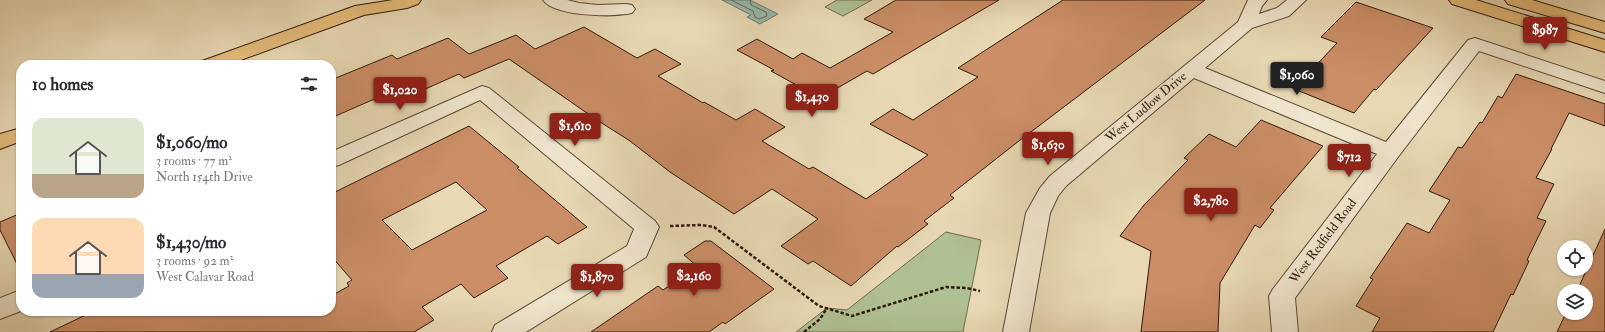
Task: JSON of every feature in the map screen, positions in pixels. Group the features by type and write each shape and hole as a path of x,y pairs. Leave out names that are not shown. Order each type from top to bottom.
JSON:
{"main road":[{"path":"222,60 368,5 401,4 412,0"},
{"path":"1458,0 1605,46"},
{"path":"1514,0 1605,28"},
{"path":"0,142 16,136"}],"street":[{"path":"552,0 567,6 590,10 609,11 626,9"},
{"name":"West Ludlow Drive","path":"1246,24 1254,4 1258,0"},
{"name":"West Ludlow Drive","path":"1016,332 1038,213 1048,193 1058,181 1246,24 1283,12 1297,0"},
{"name":"West Redfield Road","path":"1285,332 1282,296 1390,152 1475,44 1605,88"},
{"path":"1192,70 1390,152"},
{"path":"336,158 482,92 647,227 637,251 506,332"},
{"path":"0,309 16,302"}],"path":[{"path":"647,227 701,225 714,227 819,306 852,316 946,287 967,288 980,291"},
{"path":"804,332 820,319 827,308"}],"green space":[{"path":"837,0 872,0 843,16 825,7"},
{"path":"946,232 981,240 963,332 796,332 827,308 847,310"}],"water":[{"path":"722,0 750,0 778,14 760,24 747,17 751,15"}],"building":[{"path":"896,0 999,0 873,74 867,71 820,98 771,71 774,70 737,50 757,39 793,59 802,53 830,68 893,32 864,19"},
{"path":"1063,0 1205,0 950,195 954,198 924,221 928,224 898,247 897,246 851,286 813,261 808,264 781,246 818,219 772,189 734,214 670,172 630,141 509,59 464,78 459,74 405,98 395,90 336,116 336,78 392,55 397,59 448,38 469,54 516,35 535,49 584,27 637,58 655,49 681,64 658,76 703,103 704,102 736,120 755,109 785,127 762,141 809,169 813,167 866,199 928,155 870,124 893,109 913,120 978,77 958,68"},
{"path":"1356,2 1433,28 1376,90 1374,89 1354,113 1294,89 1337,43 1321,37"},
{"path":"1516,74 1605,104 1605,126 1569,113 1536,178 1554,184 1537,218 1546,221 1527,260 1529,261 1513,295 1511,294 1493,332 1372,332 1380,318 1356,306 1373,279 1370,278 1407,223 1429,233 1450,200 1429,191 1458,147 1462,148 1480,122 1482,123 1498,96 1502,98"},
{"path":"1261,120 1323,146 1270,208 1274,210 1260,228 1255,225 1220,283 1218,332 1141,332 1151,251 1120,236 1144,205 1188,160 1184,158 1209,134 1236,147"},
{"path":"469,126 519,167 517,168 587,227 558,244 547,236 496,266 508,278 474,298 461,284 422,307 434,320 414,332 50,332 84,316 336,316 336,293 349,286 347,283 352,280 336,262 336,192","holes":["456,182 487,210 412,250 382,220"]},
{"path":"16,215 16,262 0,230 0,222"},
{"path":"1605,229 1605,332 1557,332 1563,320 1593,320 1593,284 1580,284 1584,276 1593,276 1593,256"},
{"path":"705,241 711,241 774,289 725,324 723,322 709,332 591,332 658,286 663,290 698,267 684,255"}]}
